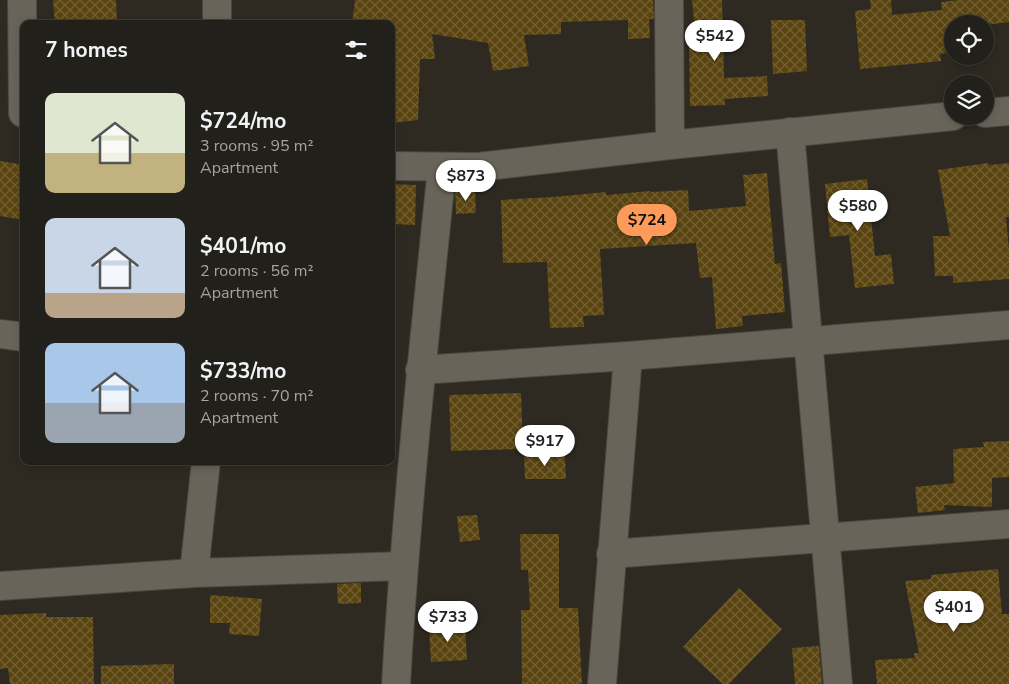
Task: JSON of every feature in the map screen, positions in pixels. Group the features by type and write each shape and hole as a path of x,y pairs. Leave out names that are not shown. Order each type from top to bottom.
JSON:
{"street":[{"path":"21,20 22,0"},
{"path":"217,0 217,20"},
{"path":"669,0 670,145"},
{"path":"16,112 20,37"},
{"path":"994,112 1009,111"},
{"path":"395,166 478,167 944,117"},
{"path":"790,132 838,684"},
{"path":"396,684 402,566 420,370 442,168"},
{"path":"420,370 628,356 1009,325"},
{"path":"0,334 20,336"},
{"path":"602,684 628,356"},
{"path":"194,573 206,465"},
{"path":"611,554 1009,524"},
{"path":"0,586 194,573 402,566"}],"building":[{"path":"53,0 116,0 117,20 55,20"},
{"path":"355,0 653,0 654,19 649,19 650,38 628,39 628,20 561,22 561,34 524,35 529,66 493,71 488,43 432,34 435,59 420,59 418,120 395,123 395,20 352,20"},
{"path":"692,0 722,0 724,78 767,76 768,96 725,99 725,105 690,106 689,39 696,38"},
{"path":"870,0 891,0 892,15 942,10 941,2 1009,0 1009,22 994,24 994,15 944,15 944,53 940,54 941,61 860,69 855,11 871,9"},
{"path":"771,20 805,20 807,71 773,74"},
{"path":"0,161 20,164 20,219 0,216"},
{"path":"988,163 989,165 1009,163 1009,217 1006,217 1009,279 953,283 953,276 935,276 933,236 950,236 938,170"},
{"path":"767,173 775,264 781,263 785,312 742,316 743,326 716,329 712,277 700,278 696,243 600,249 604,315 583,316 584,327 550,328 547,262 503,263 501,200 606,192 606,195 688,190 689,211 746,206 743,175"},
{"path":"867,179 875,256 891,254 894,284 855,288 849,235 830,237 825,184"},
{"path":"395,184 416,185 415,225 395,224"},
{"path":"475,189 476,213 456,214 455,190"},
{"path":"521,393 523,449 451,451 449,395"},
{"path":"1009,441 1009,477 992,478 992,507 944,505 945,510 918,513 915,487 954,483 953,449 984,447 983,442"},
{"path":"565,455 566,479 525,479 524,456"},
{"path":"477,515 480,540 460,542 457,516"},
{"path":"520,534 559,534 559,608 578,608 582,684 522,684 521,610 530,610 528,570 521,570"},
{"path":"998,569 1002,614 1009,614 1009,684 877,684 875,660 915,658 914,653 919,653 905,581 931,579 931,575"},
{"path":"361,583 361,603 338,604 337,584"},
{"path":"739,588 782,629 729,684 723,684 683,647"},
{"path":"210,595 262,599 259,636 229,634 230,623 210,623"},
{"path":"46,613 46,617 93,617 94,684 10,684 8,668 0,669 0,615"},
{"path":"465,625 467,660 431,662 429,626"},
{"path":"819,646 822,684 795,684 792,648"},
{"path":"174,664 174,684 101,684 101,666"}]}
